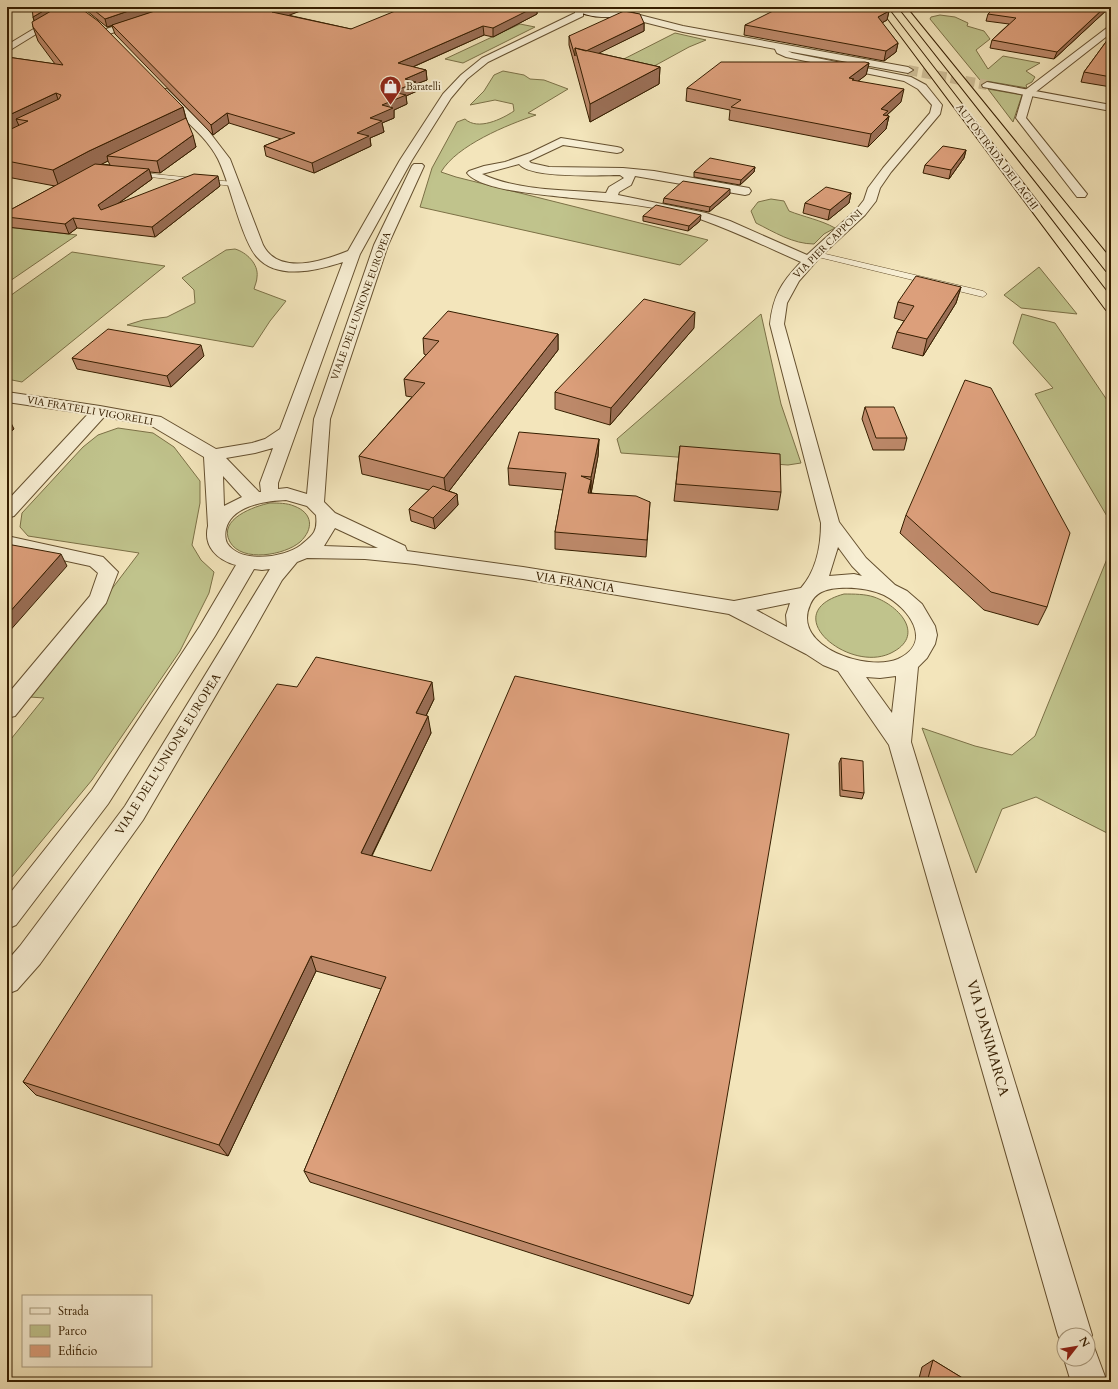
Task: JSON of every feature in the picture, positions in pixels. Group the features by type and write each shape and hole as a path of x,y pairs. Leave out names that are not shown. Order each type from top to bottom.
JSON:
{"highway":[{"name":"AUTOSTRADA DEI LAGHI","path":"883,7 1111,307"},
{"name":"AUTOSTRADA DEI LAGHI","path":"902,7 1111,268"}],"street":[{"path":"106,32 182,7"},
{"path":"578,8 599,14 617,14 631,11 636,7"},
{"name":"VIA PIER CAPPONI","path":"636,7 647,14 702,32"},
{"path":"7,49 75,8 85,16"},
{"name":"VIALE DELL'UNIONE EUROPEA","path":"262,496 269,483 353,254 406,160 447,96 464,78 485,60 580,14 578,8"},
{"path":"473,86 497,62 599,14"},
{"name":"VIA PIER CAPPONI","path":"617,14 632,16 683,30 702,32 908,70"},
{"path":"95,24 115,41"},
{"path":"1081,194 1021,118 1028,93 1111,30"},
{"name":"VIA PIER CAPPONI","path":"779,47 780,51 789,55 907,79 922,87 937,105 935,114 887,170 874,188 870,201 861,212 800,270 788,286 780,303 777,324 830,523 831,533 822,571 811,590 797,606 796,622 803,639 811,648 834,662 847,667 869,670 889,669 907,663 919,654 926,642 926,628 920,614 859,562 830,523"},
{"path":"157,85 192,125 216,147 224,159 256,245 264,256 286,267 309,267 337,260 353,254"},
{"path":"987,85 1111,108"},
{"path":"617,150 561,141 522,160 473,173 478,178 494,183 530,190 627,199 702,216 814,257"},
{"name":"VIALE DELL'UNIONE EUROPEA","path":"315,502 322,419 381,245 420,160 425,154"},
{"path":"522,160 527,166 549,171 644,173 718,188 745,191"},
{"path":"612,198 613,190 627,182 630,177 622,172"},
{"path":"309,267 327,272 342,282"},
{"name":"VIA FRATELLI VIGORELLI","path":"7,397 155,421 213,455 262,496"},
{"path":"7,512 100,411"},
{"path":"287,432 271,443 255,448 213,455 217,525 215,537 219,548 230,558 247,563 268,564 298,556"},
{"path":"217,525 225,514 238,505 262,496 287,494 302,497 315,502 323,509 327,517"},
{"name":"VIALE DELL'UNIONE EUROPEA","path":"7,981 30,955 134,813 242,635 274,576 298,556 320,541 326,529 327,517"},
{"name":"VIA FRANCIA","path":"327,517 415,558"},
{"path":"7,542 96,561 108,572 99,598 7,710"},
{"name":"VIA FRANCIA","path":"298,556 365,553 415,558 734,608 811,648"},
{"path":"7,917 100,797 208,631 247,563"},
{"name":"VIA PIER CAPPONI","path":"811,590 834,582 854,581 874,584 892,591"},
{"name":"VIA FRANCIA","path":"734,608 811,590"},
{"name":"VIA DANIMARCA","path":"900,742 907,679 907,663"},
{"name":"VIA DANIMARCA","path":"847,667 900,742 1073,1327"},
{"path":"1084,1367 1089,1382"}],"lane":[{"path":"127,173 233,184"},
{"path":"814,257 983,294"}],"green space":[{"path":"940,15 955,17 968,23 967,26 984,31 990,39 976,50 988,69 1003,56 1040,63 1026,71 1035,77 1032,82 1026,85 1027,88 980,80 930,19 931,17"},
{"path":"520,24 535,27 463,63 445,59"},
{"path":"675,33 706,40 689,47 647,70 614,64"},
{"path":"503,71 524,75 530,79 544,80 568,89 528,113 536,115 497,130 470,145 448,162 441,172 708,240 680,265 420,207 432,168 457,122 465,119 476,124 483,124 497,120 514,111 513,104 495,100 470,105 484,91 494,75"},
{"path":"988,89 1022,95 1013,122"},
{"path":"771,199 784,201 789,211 835,228 824,234 814,244 799,242 784,237 756,223 751,211 758,202"},
{"path":"7,227 77,235 7,283"},
{"path":"235,249 243,253 254,263 257,278 254,289 286,301 270,321 253,347 127,325 143,320 167,317 195,303 194,290 182,278 226,250"},
{"path":"72,252 165,266 22,382 7,379 7,298"},
{"path":"1039,267 1077,314 1021,308 1004,295"},
{"path":"761,314 781,404 801,463 788,465 621,453 617,439"},
{"path":"1022,314 1055,323 1111,406 1111,523 1035,394 1053,388 1013,343"},
{"path":"118,428 153,433 174,447 200,481 200,503 192,545 201,560 214,572 209,593 180,651 92,780 7,883 7,744 44,698 30,697 139,553 28,536 20,527 22,513 83,447 98,435"},
{"path":"270,503 291,505 305,513 308,517 309,527 305,537 293,547 264,555 253,555 236,549 230,542 227,534 233,520 247,511"},
{"path":"1111,549 1111,835 1036,797 1002,809 976,873 922,728 975,746 1012,755 1035,736"},
{"path":"844,594 871,596 884,601 893,607 900,614 908,630 907,638 901,646 891,653 874,657 856,655 839,649 826,638 817,627 816,614 824,603"}],"building":[{"path":"32,7 50,7 33,17"},
{"path":"58,7 79,7 98,21 183,107 89,151 53,170 7,161 7,131 28,121 16,119 59,99 61,95 56,93 7,116 7,57 63,65 33,27 32,22"},
{"path":"90,7 140,7 105,19"},
{"path":"167,7 286,7 272,12 351,29 405,7 535,7 493,28 483,26 398,63 426,70 405,79 416,82 393,92 406,95 382,105 393,108 370,118 382,121 357,133 369,136 312,163 264,146 295,133 227,113 211,125 112,25"},
{"path":"781,7 886,7 889,11 878,17 898,43 886,51 745,25"},
{"path":"995,7 1105,7 1057,52 992,40 1016,18 988,14"},
{"path":"624,11 640,14 644,23 586,51 575,48 575,56 569,36"},
{"path":"1111,35 1111,77 1084,72"},
{"path":"575,48 660,67 590,104"},
{"path":"721,62 865,62 869,63 849,78 854,79 852,80 904,89 881,109 888,111 883,115 889,116 871,134 731,107 741,100 687,88"},
{"path":"186,118 193,135 157,161 107,156"},
{"path":"943,146 966,150 951,170 925,165"},
{"path":"710,158 755,167 741,180 694,172"},
{"path":"95,164 149,169 98,205 101,210 194,174 218,176 152,227 73,218 65,224 7,217 7,209 12,209"},
{"path":"683,181 730,189 710,207 664,198"},
{"path":"826,187 851,193 830,210 805,203"},
{"path":"656,205 701,215 689,226 643,216"},
{"path":"916,276 961,287 927,339 897,332 914,306 898,302"},
{"path":"644,299 695,312 611,408 555,392"},
{"path":"448,311 558,334 444,478 359,456 425,383 404,379 439,341 423,338"},
{"path":"108,329 201,345 167,376 72,358"},
{"path":"965,380 991,388 1070,533 1047,607 991,592 906,515"},
{"path":"865,407 894,407 907,438 876,438"},
{"path":"519,432 599,439 591,477 581,476 591,480 588,493 636,496 650,502 647,540 555,532 566,473 508,468"},
{"path":"680,446 780,454 781,492 676,484"},
{"path":"433,486 457,494 433,518 409,509"},
{"path":"7,544 61,554 7,615"},
{"path":"316,657 432,682 416,713 428,716 361,853 431,871 515,676 789,734 693,1296 304,1171 386,977 311,956 219,1145 23,1082 277,684 297,687"},
{"path":"841,758 863,761 864,793 842,790"},
{"path":"933,1360 969,1382 927,1382"}],"tunnel":[{"path":"908,70 987,85"}],"place":[{"name":"Baratelli","path":"390,106"}]}
